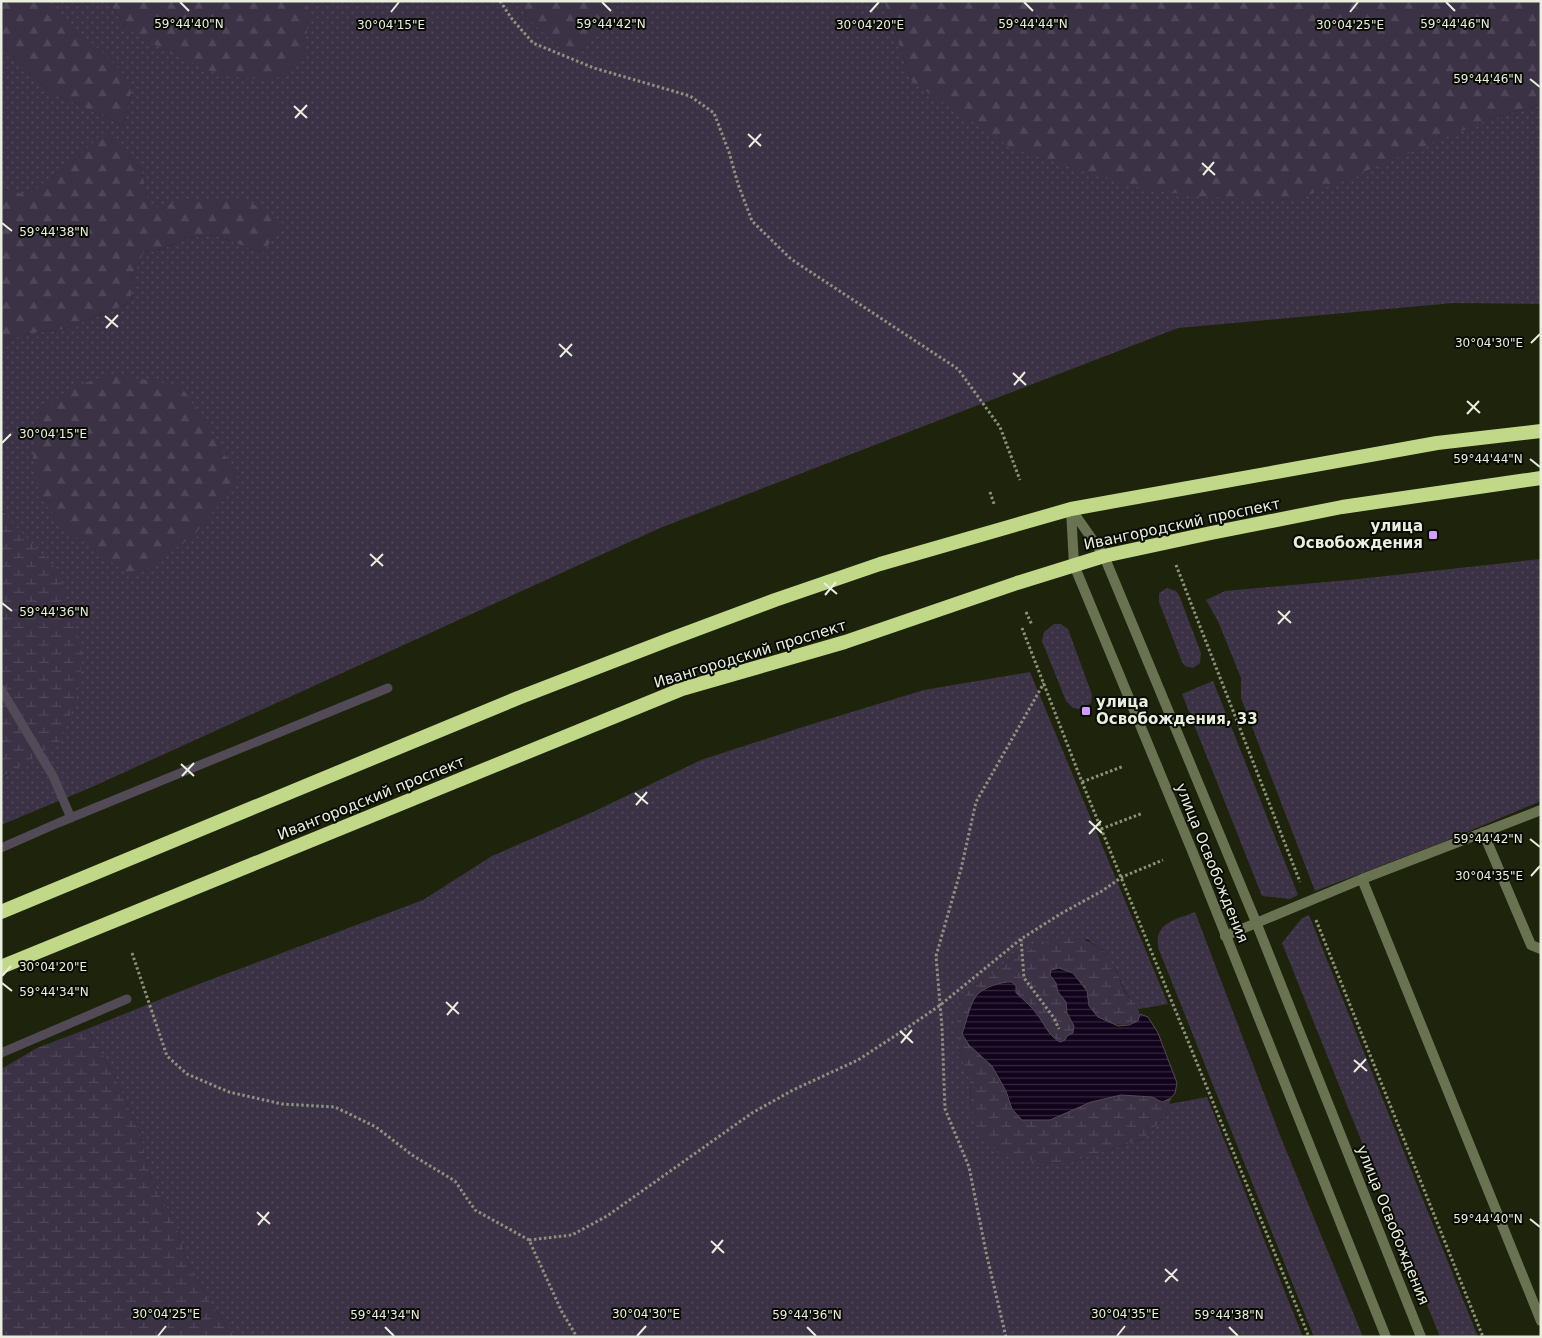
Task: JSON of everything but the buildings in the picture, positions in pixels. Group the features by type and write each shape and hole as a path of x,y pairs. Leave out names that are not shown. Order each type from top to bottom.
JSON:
{"highway":[{"path":"1,912 509,702 668,640 880,564 1071,509 1437,443 1541,431"},
{"name":"Ивангородский проспект","path":"1,968 682,688 845,642 1017,582 1104,556 1342,507 1541,478"}],"street":[{"name":"улица Освобождения","path":"1071,509 1104,556 1256,922 1422,1337"},
{"name":"улица Освобождения","path":"1071,509 1074,565 1226,936 1386,1337"},
{"path":"1226,936 1362,879 1541,810"},
{"path":"1483,832 1530,945 1541,949"},
{"path":"1362,879 1541,1321"}],"path":[{"path":"500,1 512,19 533,42 594,68 690,96 714,113 752,221 791,258 958,369 1000,427 1020,480"},
{"path":"990,492 994,504"},
{"path":"1176,565 1483,1337"},
{"path":"1026,612 1032,625"},
{"path":"1022,628 1082,782 1309,1337"},
{"path":"1006,1337 969,1167 945,1109 942,1028 936,956 961,869 976,802 1044,683"},
{"path":"1082,782 1124,766"},
{"path":"1102,829 1143,813"},
{"path":"132,953 166,1056 187,1074 229,1092 282,1104 335,1108 360,1119 376,1127 412,1155 455,1181 475,1210 529,1240 572,1235 607,1216 752,1112 793,1090 858,1060 939,1006 1021,939 1122,877 1163,860"},
{"path":"1021,939 1024,978 1059,1029"},
{"path":"529,1240 562,1312 578,1337"}],"green space":[{"path":"1,1 43,1 106,55 133,85 123,125 50,92 1,44"},
{"path":"43,1 108,1 125,27 310,10 302,1 522,1 526,17 598,33 605,1 884,1 912,82 1488,120 1541,104 1541,304 1453,303 1178,328 660,528 92,787 1,825 1,778 9,774 4,512 1,510 1,344 25,334 65,329 131,302 133,275 144,252 163,249 186,238 214,235 263,253 189,199 150,210 141,169 106,131 78,157 28,196 1,189 1,44 50,92 123,125 133,85"},
{"path":"108,1 302,1 310,10 303,58 274,80 222,76 169,53 125,27"},
{"path":"522,1 605,1 598,33 569,57 526,17"},
{"path":"884,1 1541,1 1541,104 1488,120 1296,200 1201,197 1131,186 1012,148 912,82"},
{"path":"106,130 141,169 150,209 189,199 244,198 283,223 263,253 214,235 186,238 163,249 144,252 133,275 131,302 65,329 25,334 1,344 1,189 28,195 78,157"},
{"path":"112,374 181,386 207,425 239,480 194,535 134,578 64,528 40,497 33,458 37,414 70,388"},
{"path":"1,510 58,571 83,657 76,700 59,742 1,778"},
{"path":"1541,559 1541,801 1443,842 1315,891 1241,698 1241,678 1218,621 1206,600 1225,591 1349,580"},
{"path":"1167,588 1176,591 1179,595 1201,653 1200,663 1193,668 1185,666 1182,662 1159,602 1159,593"},
{"path":"1054,624 1061,624 1068,629 1091,692 1091,703 1083,709 1073,708 1066,701 1042,641 1044,632"},
{"path":"1030,672 1168,1004 1139,1009 1124,990 1117,971 1102,950 1087,939 1012,959 994,974 973,985 959,1049 970,1082 971,1108 1024,1159 1044,1163 1071,1162 1143,1139 1166,1116 1169,1104 1207,1097 1303,1337 235,1337 211,1304 186,1258 175,1222 151,1179 139,1130 112,1071 87,1029 191,987 423,900 492,856 593,812 701,760 924,690"},
{"path":"1213,681 1298,895 1290,899 1262,896 1182,694"},
{"path":"1195,912 1279,1133 1363,1337 1314,1337 1159,950 1158,941 1162,928 1173,920"},
{"path":"1309,915 1478,1337 1440,1337 1282,943 1302,918"},
{"path":"1065,935 1090,942 1108,957 1117,972 1124,991 1138,1008 1138,1021 1118,1025 1105,1021 1094,1013 1090,1007 1087,991 1056,983 1058,992 1066,1002 1067,1013 1074,1026 1073,1033 1060,1042 1050,1034 1037,1014 1016,993 1016,986 1012,982 1005,982 977,995 962,1034 995,1071 1004,1087 1012,1109 1050,1120 1091,1102 1121,1095 1152,1097 1162,1102 1171,1098 1166,1116 1143,1139 1071,1162 1044,1163 1001,1155 990,1145 976,1127 971,1108 970,1082 959,1049 957,1028 958,1005 973,985 994,974 1012,959"},
{"path":"87,1029 112,1071 139,1130 151,1179 175,1222 186,1258 211,1304 235,1337 1,1337 1,1069 37,1048"}],"shaded area":[{"path":"1059,968 1073,973 1087,991 1089,1006 1098,1017 1118,1026 1129,1025 1138,1021 1140,1014 1148,1017 1158,1033 1177,1083 1175,1093 1171,1098 1162,1102 1152,1097 1121,1095 1091,1102 1050,1120 1022,1120 1012,1109 1006,1091 992,1066 969,1045 962,1034 970,1010 976,996 983,990 998,984 1012,982 1016,986 1016,993 1034,1010 1050,1034 1060,1042 1065,1040 1067,1036 1073,1033 1074,1026 1067,1013 1066,1002 1058,992 1056,983 1050,975 1051,970"}],"waterway":[{"path":"1,848 388,688"},
{"path":"1,689 53,776 71,818"},
{"path":"1,1053 127,999"}],"place":[{"name":"улица Освобождения","path":"1433,535"},
{"name":"улица Освобождения, 33","path":"1086,711"}]}
